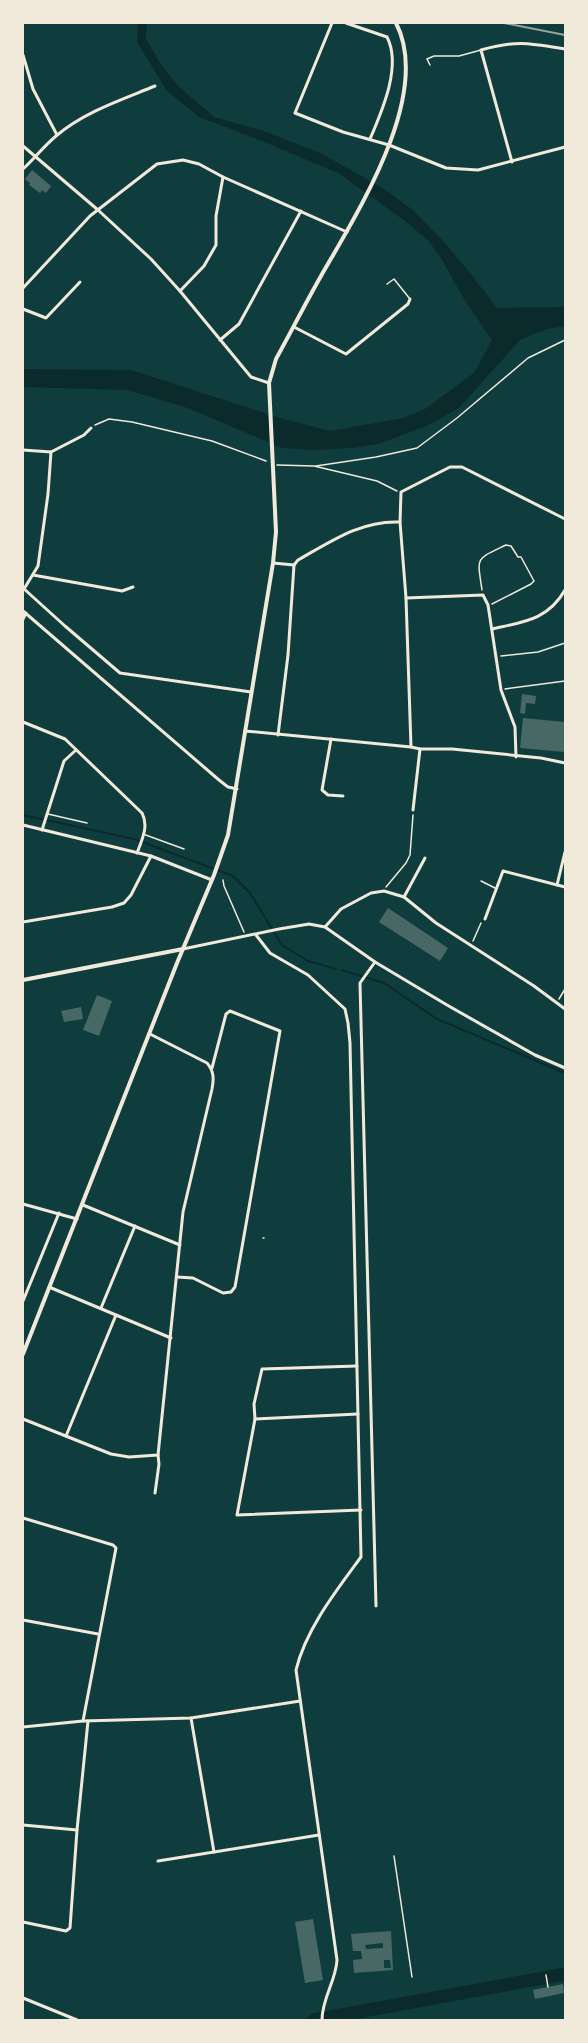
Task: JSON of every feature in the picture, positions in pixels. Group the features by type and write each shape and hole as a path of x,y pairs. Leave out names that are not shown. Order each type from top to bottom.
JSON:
{"street":[{"path":"332,23 295,113 343,132 389,145 446,168 478,170 565,148"},
{"path":"346,23 386,37 389,42 392,68 389,88 370,139"},
{"path":"23,1354 183,949 213,878 228,835 237,789 251,692 273,564 276,532 269,383 276,360 366,195 389,145 400,113 405,89 406,61 403,37 396,23"},
{"path":"512,162 481,50 519,42 565,49"},
{"path":"23,55 33,89 57,135"},
{"path":"23,169 57,135 77,121 108,105 155,86"},
{"path":"23,146 37,156 98,210 151,260 180,291 251,377 269,383"},
{"path":"23,288 90,216 157,164 183,160 199,164 223,177 346,232"},
{"path":"180,291 204,266 216,245 216,216 223,177"},
{"path":"220,340 239,324 301,211"},
{"path":"23,309 39,317 46,318 80,282"},
{"path":"294,327 346,354 408,304 410,299"},
{"path":"23,450 51,452 84,435 91,428"},
{"path":"51,452 48,494 38,566 34,575 24,588 65,626 120,673 251,692"},
{"path":"411,747 406,598 400,522 401,492 450,468 462,466 565,519"},
{"path":"278,735 288,655 294,565 298,560 354,529 392,522 400,522"},
{"path":"273,564 294,565"},
{"path":"34,575 122,591 133,587"},
{"path":"492,629 525,622 548,612 560,600 565,590"},
{"path":"406,598 483,595 488,605 502,690 515,727 516,756"},
{"path":"23,619 25,612 218,780 228,787 237,789"},
{"path":"23,722 65,739 142,813 145,820 143,836 137,853"},
{"path":"245,731 411,747 420,750 452,749 541,758 565,763"},
{"path":"331,739 322,790 328,795 343,796"},
{"path":"42,830 64,761 76,750"},
{"path":"413,810 420,750"},
{"path":"23,825 151,856 213,878"},
{"path":"557,885 565,852"},
{"path":"23,922 112,907 124,903 131,895 151,856"},
{"path":"404,897 425,858"},
{"path":"486,919 495,888 503,870 565,887"},
{"path":"325,927 341,909 370,893 384,890 404,897 436,923 534,986 556,1004 565,1009"},
{"path":"23,980 309,924 325,927 375,962 535,1055 565,1068"},
{"path":"256,935 270,953 308,975 345,1009 348,1023 361,1557 336,1591 300,1653 296,1670 338,1960 336,1974 325,1999 322,2020"},
{"path":"375,962 360,983 376,1606"},
{"path":"155,1492 183,1212 213,1082 212,1068 226,1014 230,1011 280,1031 234,1287 231,1292 223,1293 193,1278 177,1277"},
{"path":"150,1034 184,1050 212,1068"},
{"path":"23,1204 77,1219"},
{"path":"83,1205 180,1245"},
{"path":"23,1300 58,1213"},
{"path":"101,1308 135,1226"},
{"path":"49,1287 171,1338"},
{"path":"66,1436 116,1315"},
{"path":"357,1366 262,1369 254,1404 255,1419 236,1515 361,1510"},
{"path":"255,1419 358,1414"},
{"path":"23,1419 120,1456 158,1455"},
{"path":"23,1518 113,1545 116,1548 98,1634 83,1721"},
{"path":"23,1620 98,1634"},
{"path":"23,1727 83,1721 191,1718 300,1701"},
{"path":"191,1718 214,1852"},
{"path":"23,1922 66,1931 70,1928 77,1830 88,1721"},
{"path":"23,1825 77,1830"},
{"path":"158,1861 319,1835"},
{"path":"23,1998 77,2020"}],"lane":[{"path":"430,65 427,59 434,56 459,56 481,50"},
{"path":"387,284 394,279 410,299"},
{"path":"47,815 87,823"},
{"path":"143,836 184,849"},
{"path":"480,881 495,888"}],"path":[{"path":"314,466 376,457 417,448 457,418 528,358 565,340"},
{"path":"91,428 99,422 109,419 132,422 212,441 273,463"},
{"path":"281,466 290,464 314,466 376,481 401,492"},
{"path":"483,595 478,564 482,556 506,544 511,546 518,558 521,557 534,581 531,584 488,605"},
{"path":"497,657 538,652 565,643"},
{"path":"502,690 565,681"},
{"path":"384,890 406,863 410,855 413,810"},
{"path":"223,880 224,886 246,936"},
{"path":"471,946 482,920 486,919"},
{"path":"556,1004 565,989"},
{"path":"394,1856 412,1977"},
{"path":"546,1974 548,1987"}],"water":[{"path":"138,23 147,23 146,39 162,66 179,87 214,117 264,131 322,154 381,187 413,210 442,240 467,269 497,308 565,307 565,326 546,329 520,340 459,408 424,427 378,444 352,448 313,450 282,448 188,408 127,390 23,387 23,369 131,370 280,418 330,431 403,418 425,409 475,372 492,340 464,299 441,258 428,240 405,221 338,173 267,143 199,117 167,91 137,42"}],"building":[{"path":"32,170 51,186 46,193 42,190 40,193 29,185 30,183 25,179"},
{"path":"522,694 536,696 535,704 526,703 525,714 520,713"},
{"path":"523,718 565,722 565,752 520,748"},
{"path":"388,908 448,948 440,961 379,922"},
{"path":"97,995 112,1001 99,1036 83,1030"},
{"path":"81,1007 83,1019 64,1022 61,1011"},
{"path":"313,1919 323,1980 305,1983 295,1922"},
{"path":"391,1931 393,1970 354,1973 353,1960 362,1959 361,1951 353,1951 351,1934","holes":["383,1943 383,1948 366,1949 365,1945","384,1960 390,1960 391,1968 384,1968"]},
{"path":"563,1984 564,1993 535,1999 533,1990"}],"waterway":[{"path":"23,815 134,839 233,876 250,893 282,945 308,961 336,969"},
{"path":"342,970 384,983 437,1019 565,1073"},
{"path":"314,2020 565,1974"}],"railway":[{"path":"504,23 565,35"}]}
